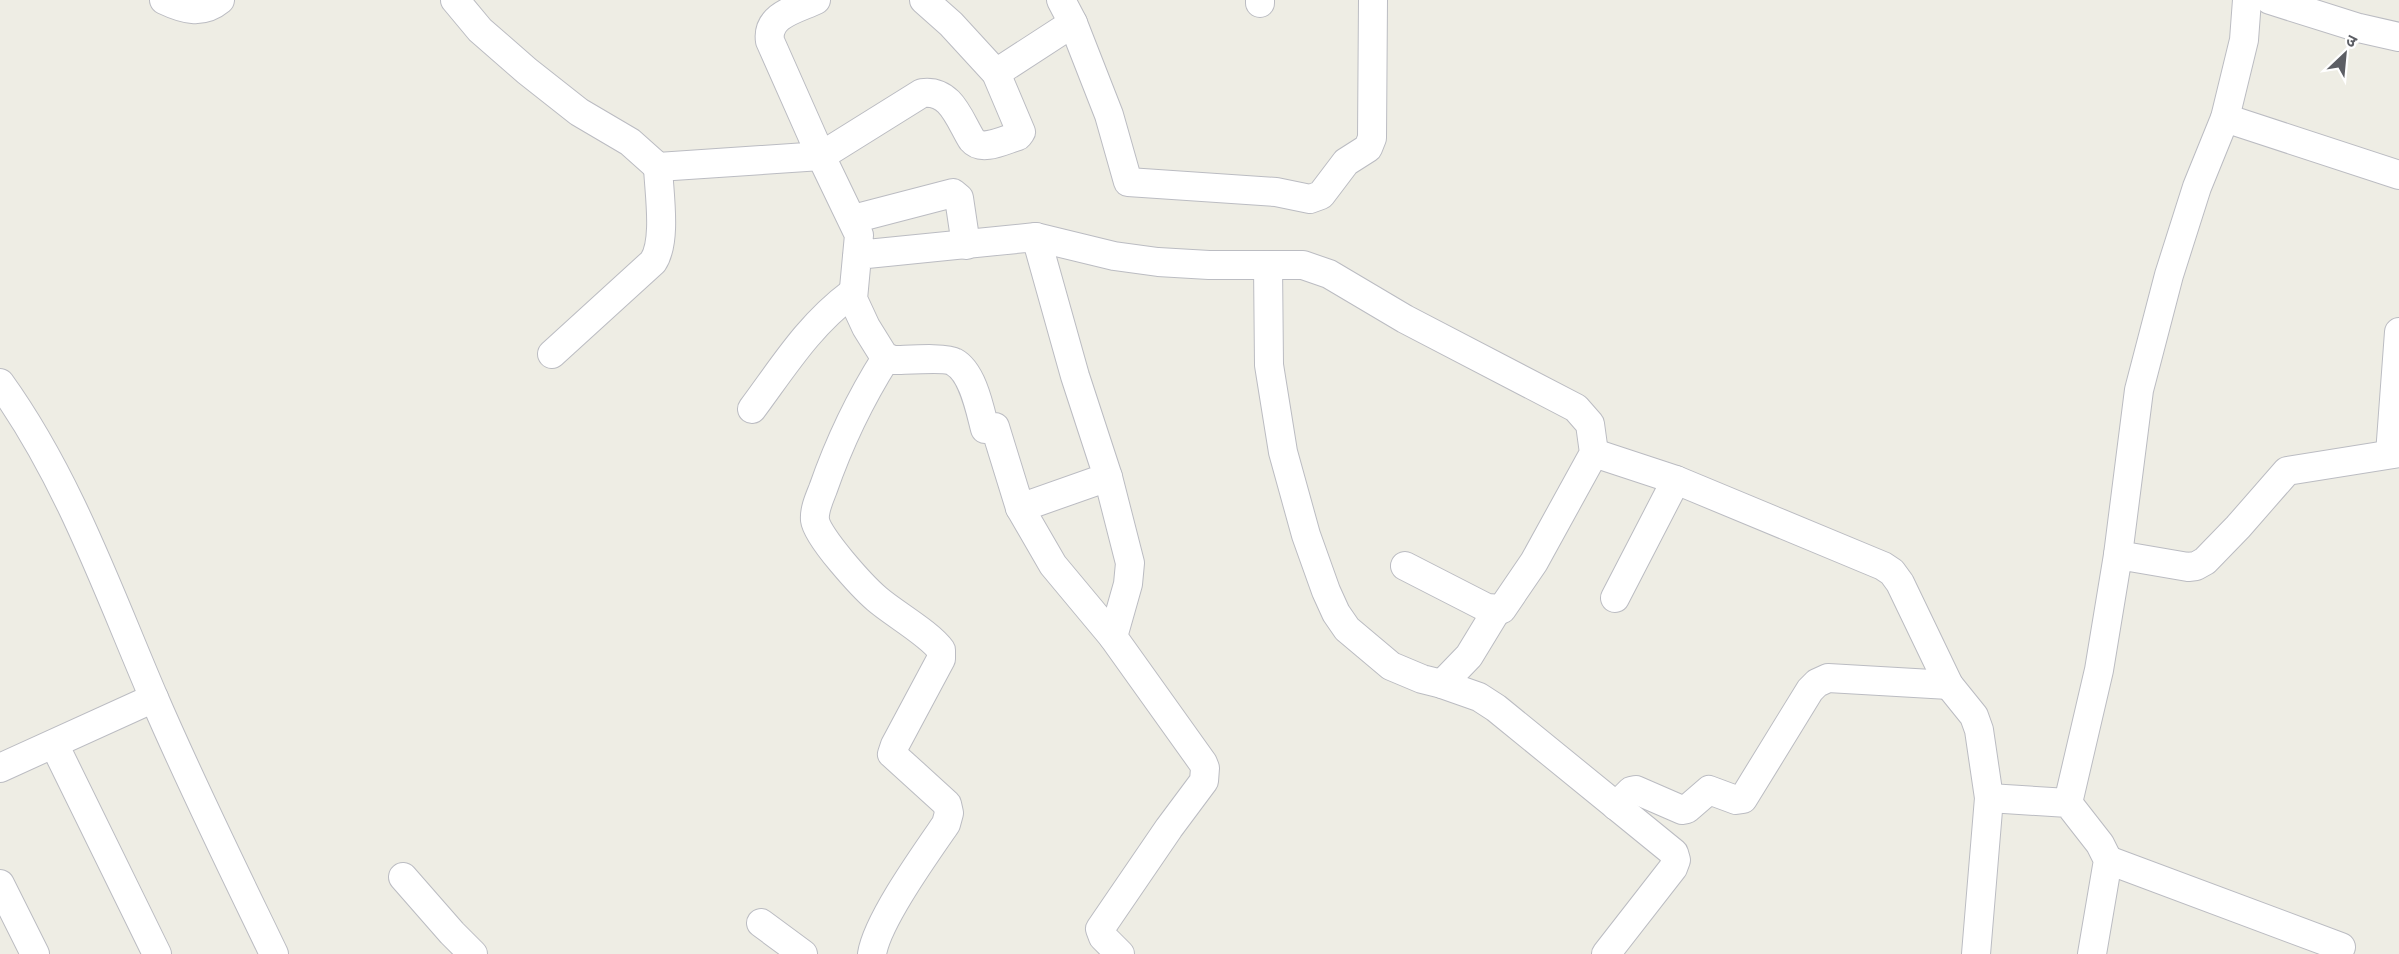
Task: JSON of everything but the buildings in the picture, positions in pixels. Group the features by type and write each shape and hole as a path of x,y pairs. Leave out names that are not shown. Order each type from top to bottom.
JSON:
{"street":[{"path":"164,0 191,10 202,9 220,0"},
{"path":"455,0 480,30 527,72 579,112 630,142 658,167 662,238 658,254 653,262 552,354"},
{"path":"816,0 779,18 771,26 770,41 859,235 852,293 867,327 886,358 949,360 958,364 974,387 986,430 995,427 1020,508 1053,565 1113,637 1203,763 1206,775 1200,788 1102,924 1101,933 1120,954"},
{"path":"658,167 821,156 922,93 930,92 943,95 950,101 976,145 983,146 1018,136 1021,129 996,72 951,24 924,0"},
{"path":"996,72 1067,11 1109,115 1128,182 1276,192 1311,199 1321,195 1346,162 1362,152 1371,142 1374,89 1373,0"},
{"path":"2068,803 2099,670 2118,555 2139,390 2169,275 2197,187 2225,118 2244,40 2247,0"},
{"path":"2270,0 2359,28 2399,37"},
{"path":"2225,118 2399,175"},
{"path":"853,219 953,194 959,198 966,245"},
{"path":"857,255 1036,237 1114,256 1158,261 1209,266 1303,265 1329,274 1405,319 1576,408 1590,424 1594,453 1534,562 1507,603 1497,610 1469,656 1442,684"},
{"path":"1036,237 1075,376 1108,477 1130,563 1128,584 1113,637"},
{"path":"1268,265 1269,365 1283,452 1306,535 1326,591 1347,629 1391,666 1422,679 1479,697 1496,708 1670,849 1676,860 1606,954"},
{"path":"752,409 810,330 823,315 852,293"},
{"path":"2118,555 2188,567 2196,566 2205,561 2238,527 2287,471 2395,454 2399,332"},
{"path":"872,954 892,908 946,824 949,813 946,804 892,754 941,659 941,650 876,598 845,566 821,532 815,519 816,509 830,469 848,427 886,358"},
{"path":"0,383 14,402 68,497 154,698 274,954"},
{"path":"1594,453 1676,480 1883,566 1892,572 1905,593 1949,685 1977,722 1989,798 1976,954"},
{"path":"1020,508 1108,477"},
{"path":"1615,598 1676,480"},
{"path":"1405,566 1487,608 1497,610"},
{"path":"1616,806 1631,791 1636,790 1682,810 1688,808 1709,790 1736,801 1743,799 1810,690 1822,680 1828,678 1949,685"},
{"path":"0,768 154,698"},
{"path":"54,744 158,954"},
{"path":"1989,798 2068,803 2100,844 2108,860 2092,954"},
{"path":"2108,860 2348,952"},
{"path":"404,877 473,954"},
{"path":"0,884 35,954"},
{"path":"761,923 802,954"}]}
